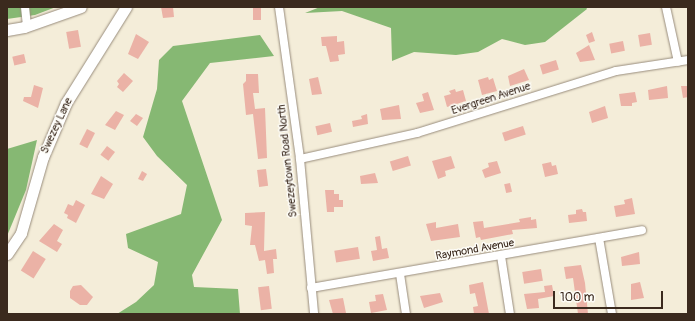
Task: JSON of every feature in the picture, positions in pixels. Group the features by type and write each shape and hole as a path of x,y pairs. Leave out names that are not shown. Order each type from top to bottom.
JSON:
{"street":[{"path":"25,7 27,26"},
{"path":"7,30 27,26 81,7"},
{"name":"Swezey Lane","path":"7,254 21,233 43,157 66,103 126,7"},
{"name":"Swezeytown Road North","path":"279,7 300,159 314,314"},
{"path":"666,7 678,62"},
{"name":"Evergreen Avenue","path":"300,159 417,133 616,71 688,60"},
{"name":"Raymond Avenue","path":"311,288 400,274 642,230"},
{"path":"599,238 612,314"},
{"path":"501,256 510,314"},
{"path":"400,274 406,314"}],"green space":[{"path":"7,7 56,7 35,15 7,19"},
{"path":"320,7 586,7 587,9 545,42 525,45 502,39 478,52 456,55 414,52 392,61 391,28 342,11 305,13"},
{"path":"260,35 274,56 210,63 182,101 222,220 192,275 194,287 238,289 240,314 117,314 136,302 154,285 158,262 128,248 126,234 181,214 187,185 157,156 143,137 157,89 159,60 173,46"},
{"path":"37,140 26,190 7,236 7,149"}],"building":[{"path":"161,7 173,7 174,17 163,18"},
{"path":"253,7 261,7 261,20 253,20"},
{"path":"78,30 81,47 69,49 66,32"},
{"path":"592,32 595,41 589,43 586,35"},
{"path":"650,33 652,45 640,47 638,35"},
{"path":"136,34 149,42 138,59 128,54"},
{"path":"337,36 337,42 344,41 345,54 338,55 339,61 330,62 326,46 322,46 321,37"},
{"path":"623,41 625,51 611,53 609,44"},
{"path":"589,45 595,60 580,62 576,53"},
{"path":"24,54 26,63 14,65 12,57"},
{"path":"556,60 559,70 543,75 540,65"},
{"path":"524,69 529,80 510,86 508,76"},
{"path":"124,73 133,81 123,92 117,87 119,84 117,81"},
{"path":"246,74 258,74 259,93 253,93 255,109 265,108 267,158 258,159 253,114 246,115 243,84 246,81"},
{"path":"318,77 322,94 312,95 309,79"},
{"path":"488,77 489,80 493,78 497,91 482,95 478,80"},
{"path":"34,85 43,88 38,108 23,101 24,97 31,97"},
{"path":"667,86 668,98 649,100 648,90"},
{"path":"681,86 688,86 688,97 683,98"},
{"path":"455,89 456,92 463,90 466,101 447,107 444,96 451,94 449,91"},
{"path":"428,92 434,110 420,113 416,103 424,101 422,94"},
{"path":"635,92 637,102 632,103 632,106 621,106 619,94"},
{"path":"399,105 401,119 382,120 380,109"},
{"path":"605,106 608,118 592,123 589,112"},
{"path":"116,111 124,115 115,130 105,125"},
{"path":"136,114 143,118 137,126 130,121"},
{"path":"367,114 368,124 353,127 352,121 362,119 361,116"},
{"path":"330,123 332,132 317,135 315,126"},
{"path":"523,126 526,135 505,141 502,133"},
{"path":"87,129 95,133 87,148 79,144"},
{"path":"107,146 115,152 108,161 100,155"},
{"path":"408,156 411,166 393,171 390,162"},
{"path":"451,156 455,168 445,171 446,176 438,179 432,161"},
{"path":"497,161 501,173 485,178 482,170 489,167 488,163"},
{"path":"551,162 552,166 556,165 558,174 545,177 542,164"},
{"path":"266,169 268,186 259,187 257,170"},
{"path":"142,171 147,174 143,181 138,179"},
{"path":"375,173 378,183 361,184 360,176"},
{"path":"101,176 113,184 104,199 91,194"},
{"path":"510,183 512,192 506,193 504,184"},
{"path":"325,190 334,190 334,194 339,194 339,200 343,200 343,207 334,207 334,212 327,212"},
{"path":"632,198 635,214 616,217 614,206 625,204 624,200"},
{"path":"76,200 85,205 76,223 67,218 68,215 64,213 68,204 73,206"},
{"path":"582,209 583,212 586,212 587,221 569,223 568,215 576,214 576,210"},
{"path":"265,212 264,251 276,249 277,259 273,259 274,273 267,274 265,260 259,261 255,245 250,245 252,226 245,225 245,213"},
{"path":"531,217 531,220 536,219 537,228 512,230 513,234 481,240 480,237 476,238 473,222 483,221 484,228 520,222 519,219"},
{"path":"436,222 436,228 458,224 460,237 431,241 426,224"},
{"path":"54,224 63,230 57,241 62,244 57,252 39,241"},
{"path":"380,236 382,249 387,248 389,258 373,261 371,251 377,250 375,237"},
{"path":"358,247 360,259 336,263 334,251"},
{"path":"33,251 46,259 34,278 21,271"},
{"path":"639,252 640,264 622,266 621,257"},
{"path":"581,265 585,283 588,314 578,314 573,278 566,279 564,267"},
{"path":"541,269 543,281 524,284 522,272"},
{"path":"483,282 489,314 474,314 473,307 478,306 475,293 470,294 469,285"},
{"path":"640,282 644,298 631,300 631,284"},
{"path":"81,285 93,297 87,305 80,305 70,298 70,291 73,286"},
{"path":"552,285 554,296 538,299 539,308 527,309 524,294 545,292 544,286"},
{"path":"269,286 272,309 261,310 258,287"},
{"path":"440,293 443,302 424,308 420,296"},
{"path":"383,294 387,310 371,313 369,302 376,301 375,295"},
{"path":"343,298 346,313 333,314 329,300"}]}
